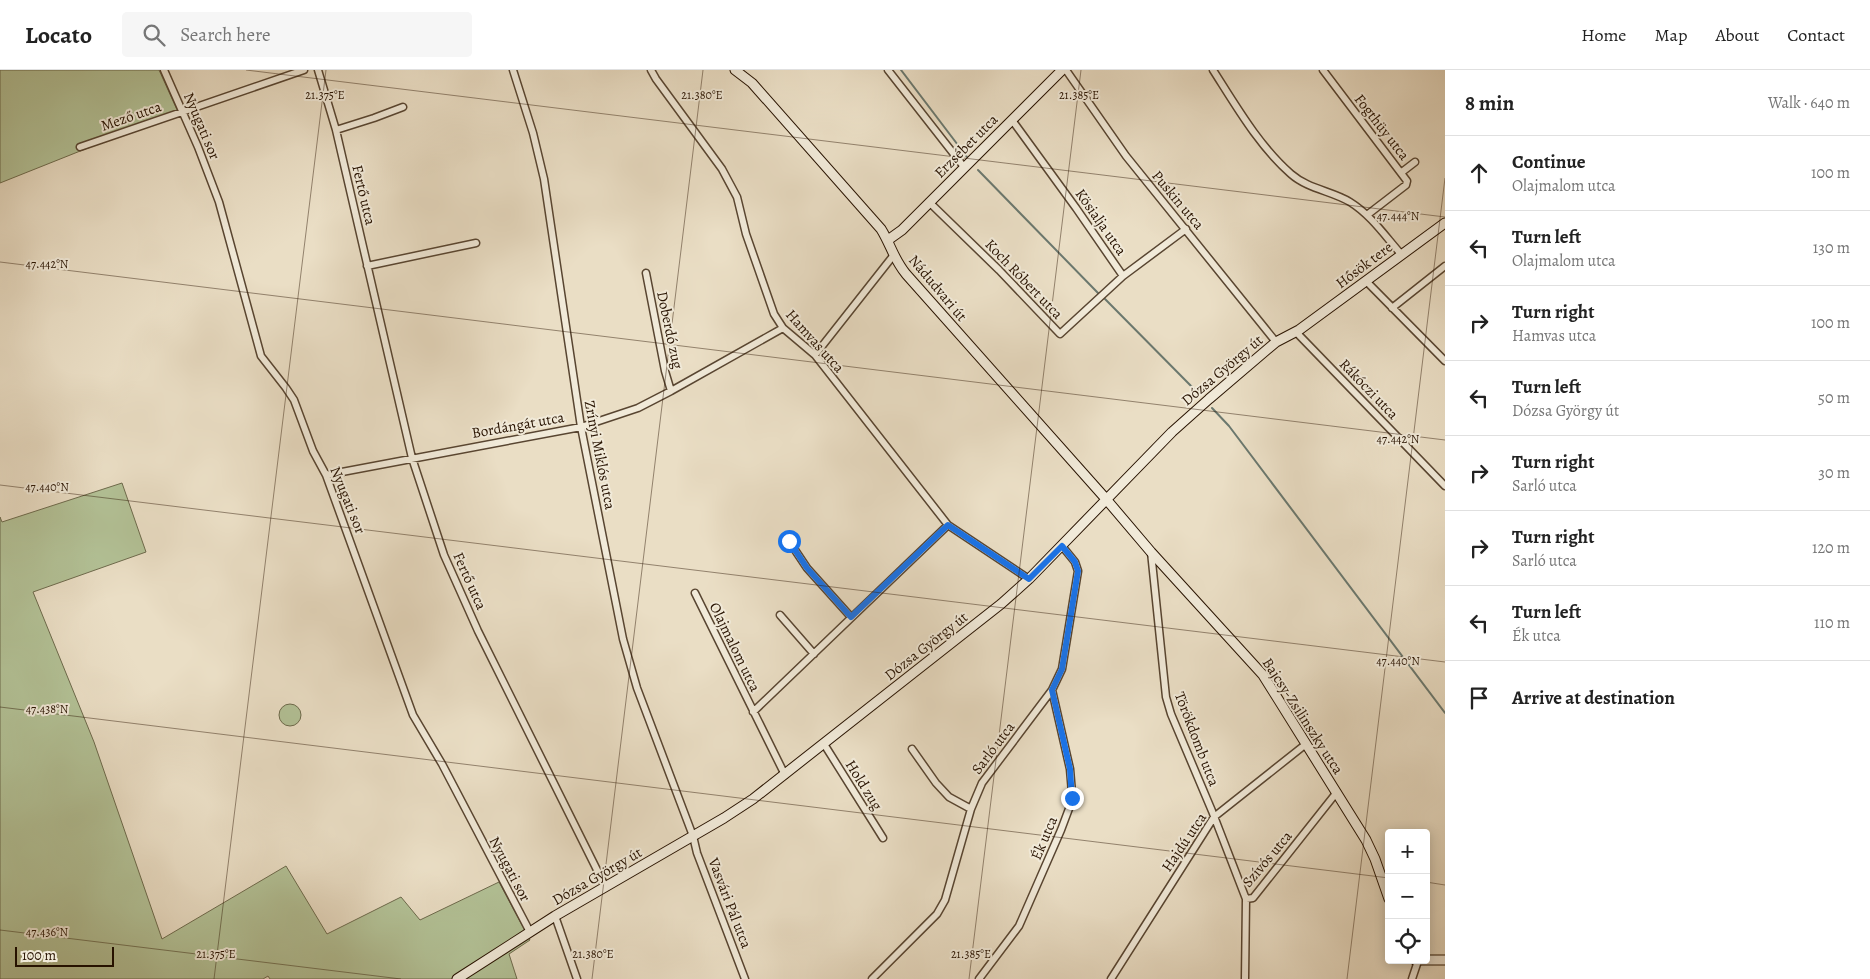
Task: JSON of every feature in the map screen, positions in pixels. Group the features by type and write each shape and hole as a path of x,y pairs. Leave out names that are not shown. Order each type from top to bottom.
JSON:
{"main road":[{"name":"Nádudvari út","path":"736,70 752,83 881,228 888,240 893,256 906,274 1106,499"},
{"name":"Erzsébet utca","path":"888,240 902,230 1064,70"},
{"name":"Hősök tere","path":"1298,331 1401,254 1444,227"},
{"name":"Dózsa György út","path":"457,979 605,886 731,813 785,775 993,610 1029,579 1172,432 1276,342 1298,331"},
{"name":"Bajcsy-Zsilinszky utca","path":"1106,499 1151,552 1263,675 1366,840 1385,888"},
{"path":"1430,961 1445,960"}],"street":[{"name":"Nyugati sor","path":"164,70 219,202 261,356 294,400 313,452 326,475 414,715 442,764 530,932"},
{"name":"Mező utca","path":"80,147 304,70"},
{"name":"Fertő utca","path":"318,70 336,130 412,458 444,555 474,623 605,886"},
{"name":"Zrínyi Miklós utca","path":"513,70 533,133 544,179 581,427 621,630 630,665 693,836"},
{"name":"Hamvas utca","path":"651,70 722,169 731,185 737,197 746,234 774,314 783,328 815,356 948,525 1029,579"},
{"path":"888,70 964,167"},
{"name":"Puskin utca","path":"1064,70 1126,156 1186,228 1276,342"},
{"path":"1213,70 1264,146 1290,174 1303,183 1349,201 1367,215 1401,254"},
{"name":"Fogthüy utca","path":"1323,70 1408,181 1406,185 1367,215"},
{"path":"336,130 402,107"},
{"name":"Kösialja utca","path":"1012,120 1076,208 1122,276 1186,228"},
{"path":"1401,171 1415,162"},
{"name":"Koch Róbert utca","path":"929,202 986,257 1060,334 1122,276"},
{"path":"367,266 476,243"},
{"path":"815,356 893,256"},
{"path":"1392,308 1445,266"},
{"name":"Doberdó zug","path":"646,273 665,371 672,391"},
{"path":"1366,281 1445,361"},
{"name":"Bordángát utca","path":"326,475 581,427 638,408 672,391 783,328"},
{"name":"Rákóczi utca","path":"1298,331 1445,486"},
{"name":"Olajmalom utca","path":"753,712 948,525"},
{"path":"789,541 807,568 851,617"},
{"name":"Sarló utca","path":"872,979 937,914 946,900 971,809 982,783 1052,690 1062,669 1078,571 1075,562 1062,546"},
{"name":"Törökdomb utca","path":"1151,552 1166,697 1171,714 1246,898"},
{"name":"Olajmalom utca","path":"694,593 785,775"},
{"path":"780,615 814,654"},
{"name":"Ék utca","path":"979,979 1019,926 1070,806 1072,793 1070,769 1052,690"},
{"name":"Hold zug","path":"824,744 883,838"},
{"name":"Hajdú utca","path":"1111,979 1214,817 1306,744"},
{"path":"912,749 936,783 949,797 971,809"},
{"name":"Szívós utca","path":"1245,979 1246,898 1254,898 1337,792"},
{"name":"Vasvári Pál utca","path":"693,836 697,853 746,979"},
{"path":"556,916 577,979"},
{"path":"1412,979 1415,964"}],"green space":[{"path":"0,70 159,70 178,112 0,183"},
{"path":"122,483 146,552 33,592 94,742 162,939 286,866 327,934 401,897 420,920 499,882 530,940 509,954 517,979 270,979 268,976 263,979 0,979 0,517 2,522"},
{"path":"286,704 294,704 301,711 301,719 294,726 286,726 279,719 279,711"}],"waterway":[{"path":"901,70 967,157"},
{"path":"978,170 1098,293"},
{"path":"1105,299 1197,392"},
{"path":"1212,408 1229,426 1445,713"}],"route":[{"path":"789,541 807,568 851,617 948,525 1029,579 1062,546 1075,562 1078,571 1062,669 1052,690 1070,769 1072,798"}]}
